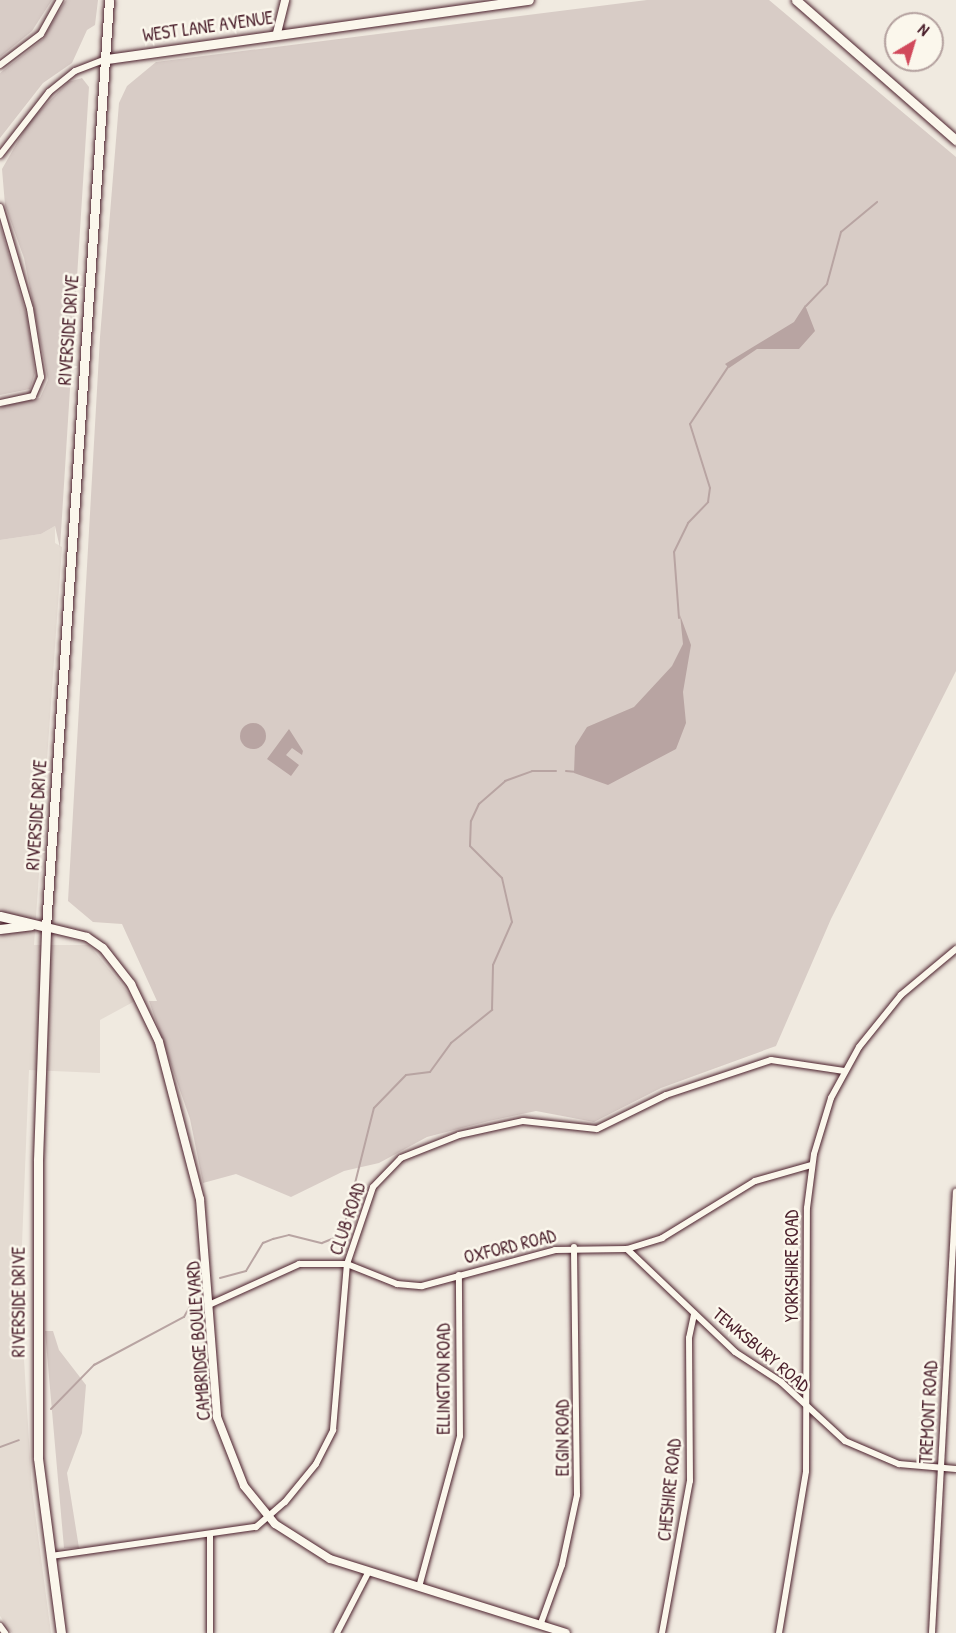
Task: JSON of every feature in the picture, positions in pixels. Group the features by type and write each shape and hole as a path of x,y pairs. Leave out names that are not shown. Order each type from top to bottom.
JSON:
{"main road":[{"name":"RIVERSIDE DRIVE","path":"61,1633 39,1458 34,1325 46,927 109,0"},
{"name":"WEST LANE AVENUE","path":"106,59 277,33 529,0"},
{"path":"796,0 956,140"},
{"path":"0,916 46,927"},
{"path":"0,930 31,925"}],"street":[{"path":"0,65 41,34 60,0"},
{"path":"277,33 285,0"},
{"path":"0,155 49,92 75,71 106,59"},
{"path":"0,207 30,309 41,377 33,396 0,403"},
{"name":"CAMBRIDGE BOULEVARD","path":"46,927 87,937 103,948 122,969 150,1018 193,1162 212,1304 214,1399 222,1436 244,1486 269,1518 313,1551 368,1573 541,1623 566,1633"},
{"name":"YORKSHIRE ROAD","path":"779,1633 802,1509 807,1410 811,1165 844,1071 889,1008 956,949"},
{"name":"CLUB ROAD","path":"51,1556 256,1527 269,1518 316,1464 333,1430 347,1264 373,1187 388,1168 419,1150 523,1121 597,1129 666,1095 771,1060 844,1071"},
{"name":"OXFORD ROAD","path":"212,1304 282,1269 347,1264 409,1286 574,1247 627,1249 662,1238 755,1181 811,1165"},
{"name":"TREMONT ROAD","path":"932,1633 956,1192"},
{"name":"ELGIN ROAD","path":"541,1623 562,1565 576,1495 574,1247"},
{"name":"TEWKSBURY ROAD","path":"627,1249 747,1362 781,1382 807,1410 870,1455 956,1470"},
{"name":"ELLINGTON ROAD","path":"419,1587 460,1436 459,1275"},
{"name":"CHESHIRE ROAD","path":"662,1633 690,1481 688,1338 694,1314"},
{"path":"210,1535 210,1633"},
{"path":"337,1633 368,1573"},
{"path":"0,1626 5,1633"}],"shaded area":[{"path":"0,0 52,0 32,31 0,57"},
{"path":"66,0 98,0 95,25 87,30 72,63 43,83 0,138 0,73 42,40"},
{"path":"647,0 769,0 956,157 956,671 831,919 776,1046 661,1088 594,1122 536,1111 489,1121 427,1137 379,1163 344,1171 291,1197 236,1174 203,1183 190,1119 149,1001 157,1001 122,924 93,922 68,901 100,337 119,103 127,86 156,62"},
{"path":"82,78 89,87 60,548 55,526 41,534 0,540 0,407 40,398 48,380 24,258 5,205 2,169 29,122 68,82"},
{"path":"0,225 27,317 35,373 30,389 0,395"},
{"path":"805,305 815,331 799,349 757,349 729,368 725,364 794,322"},
{"path":"55,526 55,543 62,547 34,945 89,945 135,1001 100,1020 100,1073 29,1070 20,1294 32,1490 51,1633 12,1633 0,1616 0,540 41,534"},
{"path":"680,615 691,645 683,692 686,723 676,749 608,785 574,773 575,746 587,727 634,707 672,666 683,644"},
{"path":"253,723 262,727 266,736 262,745 253,749 244,745 240,736 244,727"},
{"path":"289,729 303,751 302,755 292,748 286,755 299,765 291,776 267,759"},
{"path":"45,1331 53,1331 59,1350 86,1385 82,1433 67,1473 79,1548 64,1548"}],"waterway":[{"path":"806,306 827,284 841,232 877,202"},
{"path":"679,618 674,552 688,523 708,502 710,488 690,424 728,367"},
{"path":"220,1278 246,1271 263,1243 273,1239 289,1235 322,1243 342,1235 374,1108 406,1075 430,1072 451,1043 492,1010 493,965 512,922 502,878 470,846 471,821 479,804 505,781 532,771 556,771"},
{"path":"566,771 577,772"},
{"path":"51,1409 94,1365 184,1317 202,1284"},
{"path":"0,1447 19,1440"}]}
